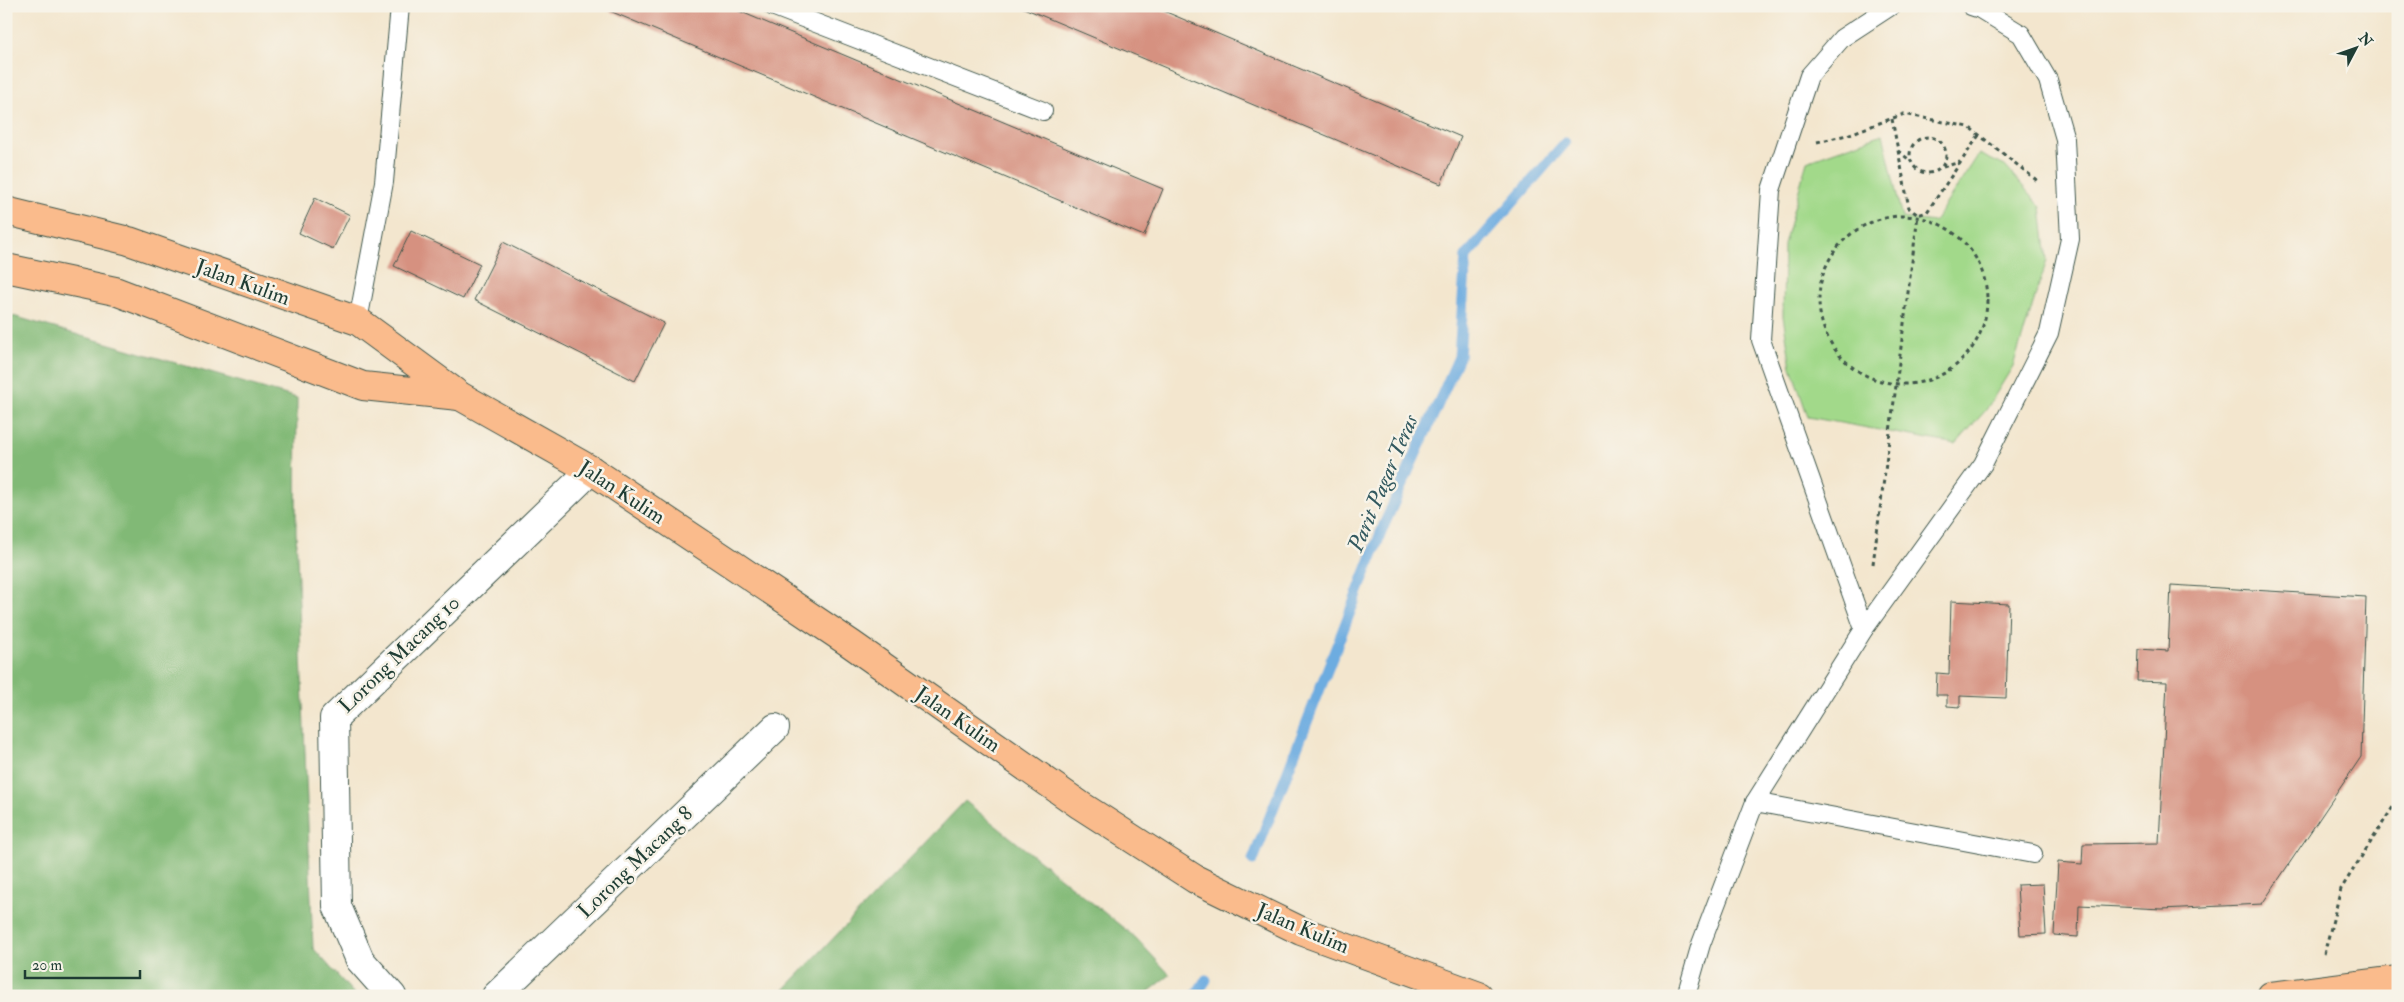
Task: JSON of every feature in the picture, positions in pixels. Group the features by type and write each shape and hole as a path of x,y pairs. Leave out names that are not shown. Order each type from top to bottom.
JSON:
{"main road":[{"name":"Jalan Kulim","path":"6,211 129,241 358,321 460,396 591,470 851,644 1080,805 1195,879 1301,931 1478,996"},
{"name":"Jalan Kulim","path":"6,268 115,291 363,386 460,396"},
{"path":"2271,996 2398,980"}],"street":[{"name":"Lorong Macang 10","path":"392,996 360,960 338,906 334,718 591,470"},
{"name":"Lorong Macang 8","path":"496,996 775,728"}],"lane":[{"path":"358,321 384,182 400,6"},
{"path":"772,6 1043,111"},
{"path":"1864,629 1761,340 1771,190 1809,76 1842,38 1891,6"},
{"path":"1686,996 1702,944 1755,802 1864,629 1982,464 2049,333 2070,239 2064,139 2048,80 2021,34 1980,9 1971,6"},
{"path":"1755,802 2033,854"}],"path":[{"path":"1785,149 1847,135 1904,114 1969,127 2069,208"},
{"path":"1892,119 1909,208 1918,215 1945,226 1964,242 1979,263 1987,287 1986,313 1979,337 1964,358 1944,373 1921,382 1896,384 1869,377 1846,362 1829,340 1820,314 1820,287 1828,261 1844,238 1868,223 1894,216 1918,215 1927,212 1979,135"},
{"path":"1898,151 1920,171 1925,173 1938,171 1946,162 1944,144 1934,137 1922,137 1912,145 1910,156 1912,162"},
{"path":"1942,167 1960,162"},
{"path":"1872,570 1918,215"},
{"path":"2315,989 2341,889 2398,799"}],"green space":[{"path":"1883,134 1902,218 1934,222 1979,154 2005,166 2041,207 2047,260 2013,366 1986,410 1956,444 1808,417 1791,367 1783,316 1784,244 1807,161"},
{"path":"6,314 297,398 296,532 313,948 356,996 6,996"},
{"path":"965,801 1136,938 1170,975 1143,996 778,996"}],"building":[{"path":"598,6 727,6 1163,189 1144,236"},
{"path":"1019,6 1152,6 1461,137 1441,184"},
{"path":"315,198 350,215 333,249 299,233"},
{"path":"411,231 480,264 463,299 394,266"},
{"path":"503,242 664,323 635,381 474,300"},
{"path":"2171,585 2366,597 2361,757 2262,904 2162,909 2079,905 2078,937 2054,935 2058,862 2082,864 2083,844 2159,843 2167,682 2137,681 2138,649 2168,651"},
{"path":"1951,601 2009,604 2006,698 1960,696 1960,707 1947,706 1947,695 1936,695 1937,673 1949,674"},
{"path":"2043,884 2046,934 2020,935 2017,885"}],"waterway":[{"name":"Parit Pagar Teras","path":"1253,860 1384,525 1459,357 1466,256 1565,143"},
{"name":"Parit Pagar Teras","path":"1195,996 1206,980"}]}
